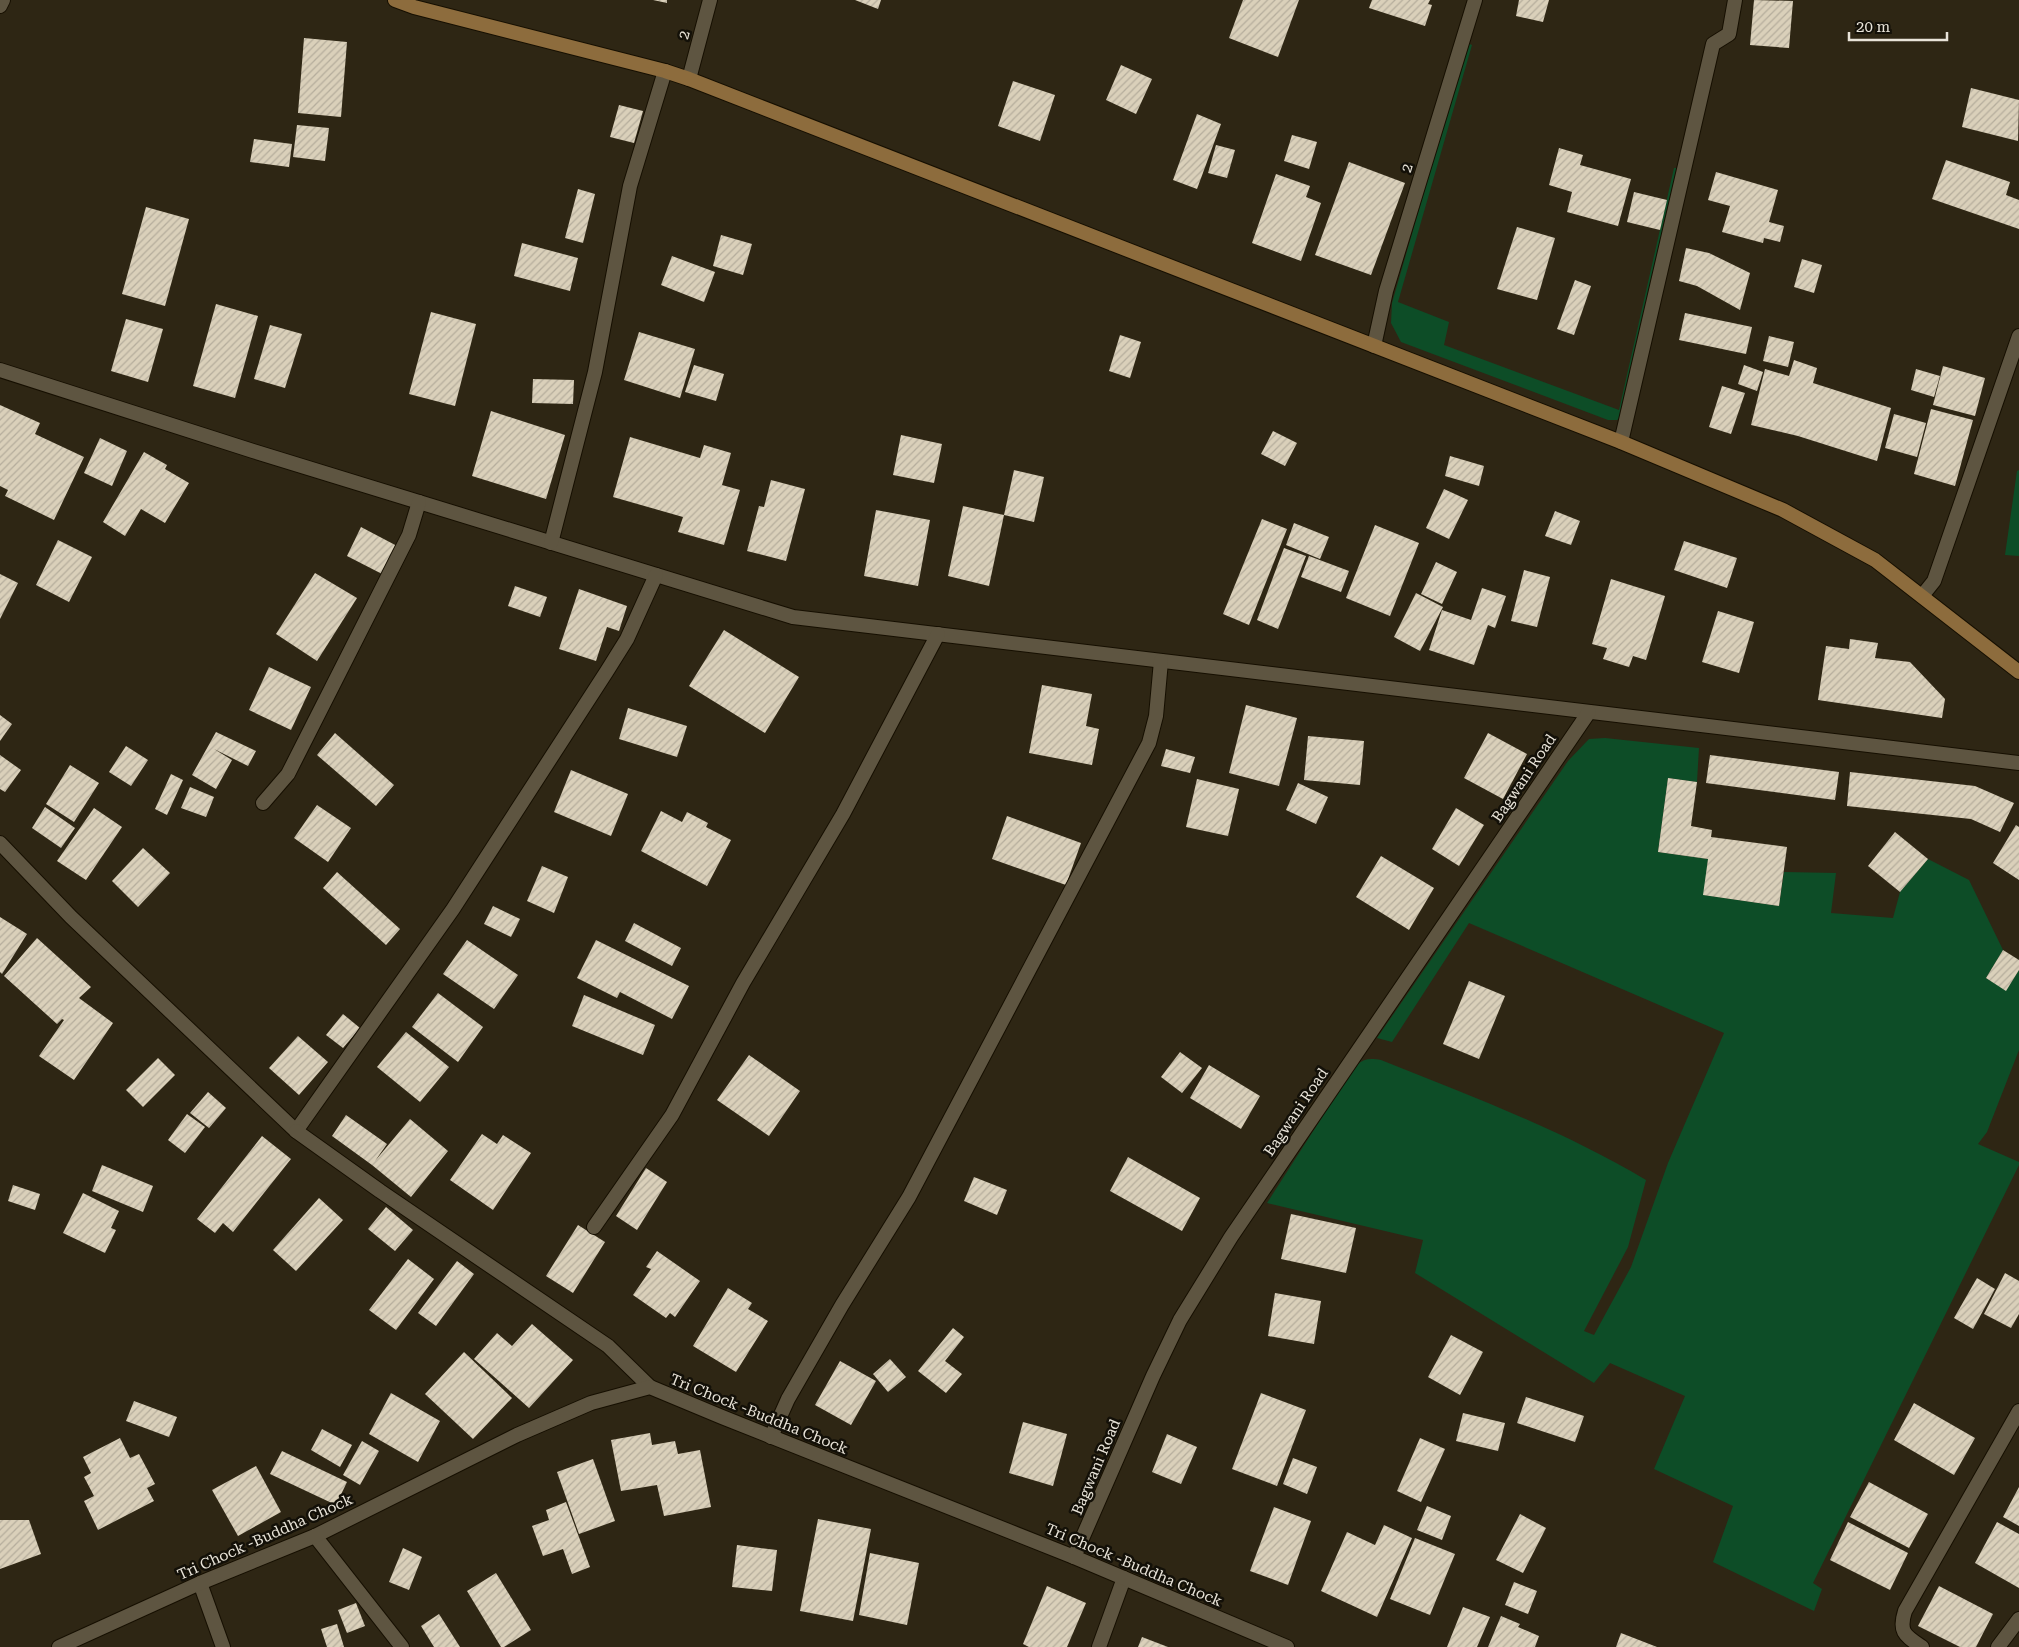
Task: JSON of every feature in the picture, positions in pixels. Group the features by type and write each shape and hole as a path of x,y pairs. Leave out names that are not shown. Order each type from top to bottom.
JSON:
{"main road":[{"path":"395,0 414,7 666,71 1621,442 1783,510 1875,560 2019,672"}],"street":[{"path":"0,6 3,0"},
{"name":"2","path":"689,80 710,0"},
{"name":"2","path":"1374,346 1386,291 1475,0"},
{"path":"1621,442 1713,44 1729,34 1735,0"},
{"path":"551,543 595,372 630,186 666,71"},
{"path":"1922,596 1934,581 2019,336"},
{"path":"0,370 252,451 793,617 2019,763"},
{"path":"263,803 288,774 409,535 419,502"},
{"path":"296,1131 453,909 602,680 626,639 656,575"},
{"path":"594,1227 672,1115 743,983 843,814 938,634"},
{"path":"771,1437 788,1399 842,1305 910,1197 1149,743 1156,716 1161,661"},
{"name":"Bagwani Road","path":"1074,1557 1149,1385 1180,1320 1230,1237 1589,712"},
{"path":"0,842 72,917 296,1131 380,1191 608,1346 650,1387"},
{"name":"Tri Chock -Buddha Chock","path":"59,1647 200,1583 315,1536 517,1435 592,1403 650,1387 1074,1557 1287,1647"},
{"path":"1922,1647 1906,1636 1902,1627 1905,1611 2019,1411"},
{"path":"315,1536 402,1647"},
{"path":"1099,1647 1124,1578"},
{"path":"200,1583 223,1647"},
{"path":"1998,1647 2019,1620"}],"green space":[{"path":"1467,43 1472,45 1398,302 1449,322 1444,345 1619,410 1674,168 1677,168 1625,413 1617,420 1608,420 1401,342 1391,323 1392,303"},
{"path":"2019,470 2019,556 2005,555 2017,471"},
{"path":"1605,738 1699,748 1697,782 1668,778 1658,852 1708,859 1704,895 1779,906 1784,872 1836,873 1831,913 1893,918 1900,892 1928,859 1969,880 2003,950 1986,978 2006,990 2019,970 2019,1050 1987,1132 1978,1144 2019,1162 2019,1165 1813,1583 1822,1589 1814,1611 1713,1562 1733,1506 1654,1469 1685,1396 1610,1363 1594,1383 1415,1273 1423,1240 1267,1203 1346,1080 1360,1062 1368,1059 1381,1060 1449,1087 1582,1145 1646,1180 1628,1247 1584,1331 1594,1335 1631,1267 1668,1163 1724,1033 1469,923 1392,1042 1377,1038 1568,761 1589,739"}],"building":[{"path":"653,0 667,0 667,3"},
{"path":"855,0 881,0 878,9"},
{"path":"1243,0 1299,0 1278,57 1229,38"},
{"path":"1372,0 1430,0 1428,4 1432,5 1425,26 1369,8"},
{"path":"1519,0 1549,0 1543,22 1516,16"},
{"path":"1754,0 1793,1 1789,48 1750,45"},
{"path":"304,38 347,42 341,117 298,113"},
{"path":"1121,65 1152,79 1136,114 1106,100"},
{"path":"1013,81 1055,95 1040,141 998,126"},
{"path":"1971,88 2019,100 2018,141 1962,127"},
{"path":"619,105 643,111 634,143 610,137"},
{"path":"1197,114 1221,124 1197,189 1173,180"},
{"path":"297,125 329,128 325,161 293,157"},
{"path":"1292,135 1317,142 1309,169 1284,161"},
{"path":"254,139 292,144 289,167 250,162"},
{"path":"1216,145 1235,150 1227,178 1208,173"},
{"path":"1559,148 1583,155 1580,165 1631,179 1618,226 1567,212 1572,192 1549,185"},
{"path":"1946,160 2010,182 2006,195 2019,200 2019,229 1932,199"},
{"path":"1349,162 1405,183 1371,275 1315,255"},
{"path":"1716,172 1778,190 1769,222 1784,226 1780,242 1764,238 1763,243 1722,232 1730,206 1708,200"},
{"path":"1276,174 1310,186 1306,197 1321,203 1301,261 1252,243"},
{"path":"578,189 595,194 583,243 565,238"},
{"path":"1634,192 1667,200 1660,230 1627,222"},
{"path":"146,207 189,219 165,306 122,294"},
{"path":"1517,227 1555,238 1537,300 1497,289"},
{"path":"721,235 752,244 743,275 713,266"},
{"path":"522,243 578,258 570,291 514,276"},
{"path":"1686,248 1709,253 1750,273 1740,310 1697,286 1679,281"},
{"path":"672,256 715,272 704,302 661,285"},
{"path":"1802,259 1822,265 1814,293 1794,287"},
{"path":"1575,280 1591,286 1574,335 1557,329"},
{"path":"216,304 258,316 235,398 193,386"},
{"path":"431,312 476,324 455,406 409,394"},
{"path":"1685,313 1752,327 1746,354 1679,340"},
{"path":"126,319 163,329 148,382 111,371"},
{"path":"270,325 302,334 285,388 254,379"},
{"path":"639,332 695,349 680,398 624,380"},
{"path":"1120,335 1141,342 1130,378 1109,371"},
{"path":"1769,336 1794,342 1788,367 1763,361"},
{"path":"1794,360 1817,368 1813,383 1891,408 1877,461 1798,436 1751,425 1765,369 1789,376"},
{"path":"694,365 724,374 716,401 685,392"},
{"path":"1744,365 1763,372 1757,391 1738,384"},
{"path":"1943,366 1985,378 1975,416 1933,405"},
{"path":"1916,369 1940,376 1934,397 1911,390"},
{"path":"533,379 574,380 573,404 532,403"},
{"path":"1722,386 1745,393 1731,434 1709,427"},
{"path":"0,405 40,423 35,434 84,457 54,520 5,496 8,490 0,486"},
{"path":"1931,409 1973,420 1955,486 1914,474"},
{"path":"491,411 565,435 546,499 472,476"},
{"path":"1894,414 1926,423 1917,457 1885,448"},
{"path":"1273,431 1297,443 1285,466 1261,454"},
{"path":"901,435 942,444 934,483 893,475"},
{"path":"630,437 700,458 704,445 731,453 722,485 740,490 724,545 678,532 683,517 613,497"},
{"path":"100,438 127,451 112,486 84,473"},
{"path":"144,452 167,465 165,469 189,483 165,523 141,509 125,536 103,522"},
{"path":"1450,456 1484,466 1479,486 1445,476"},
{"path":"1014,470 1044,477 1034,522 1004,515"},
{"path":"771,480 805,489 786,561 747,551 759,506 764,507"},
{"path":"1444,489 1468,500 1449,539 1426,528"},
{"path":"963,506 1004,515 989,586 948,576"},
{"path":"876,510 930,520 918,586 864,576"},
{"path":"1555,511 1580,521 1571,545 1545,536"},
{"path":"1262,519 1287,529 1249,625 1223,614"},
{"path":"1294,523 1329,537 1320,559 1286,545"},
{"path":"1375,525 1419,543 1390,616 1346,598"},
{"path":"361,527 399,547 384,575 347,556"},
{"path":"58,540 92,557 69,602 36,585"},
{"path":"1684,541 1737,558 1727,588 1674,570"},
{"path":"1284,548 1306,556 1278,629 1257,620"},
{"path":"1309,556 1349,571 1341,592 1301,577"},
{"path":"1436,562 1457,572 1442,604 1421,594"},
{"path":"1524,570 1550,577 1537,627 1511,621"},
{"path":"315,573 357,598 317,661 276,634"},
{"path":"0,574 18,583 0,619"},
{"path":"1611,579 1665,596 1646,660 1633,656 1629,667 1603,659 1607,648 1592,644"},
{"path":"515,586 547,597 540,617 508,606"},
{"path":"1482,588 1506,596 1495,628 1488,625 1474,665 1429,650 1442,610 1471,620"},
{"path":"579,589 627,606 619,631 607,627 596,661 559,649"},
{"path":"1416,593 1443,607 1420,651 1394,637"},
{"path":"1718,611 1754,622 1739,673 1702,662"},
{"path":"724,630 799,677 765,733 689,686"},
{"path":"1850,639 1878,643 1875,658 1910,662 1945,699 1942,718 1818,700 1826,646 1849,649"},
{"path":"269,667 311,687 291,730 249,710"},
{"path":"1042,685 1092,694 1086,726 1099,729 1092,765 1029,753"},
{"path":"1246,705 1297,718 1279,786 1229,773"},
{"path":"628,708 687,726 677,757 619,739"},
{"path":"0,715 12,724 0,741"},
{"path":"216,732 256,751 248,766 214,749 232,760 216,789 192,775"},
{"path":"335,733 394,785 376,806 317,755"},
{"path":"1488,733 1527,754 1503,799 1464,778"},
{"path":"1308,736 1364,741 1360,785 1304,780"},
{"path":"126,746 148,760 131,786 109,772"},
{"path":"1166,749 1195,757 1190,773 1161,766"},
{"path":"0,755 21,770 5,792 0,789"},
{"path":"1710,755 1839,772 1835,800 1706,783"},
{"path":"70,765 99,783 74,822 46,804"},
{"path":"571,770 628,794 611,836 554,812"},
{"path":"1850,772 1975,786 2014,803 2000,832 1971,819 1847,806"},
{"path":"171,774 183,780 167,815 155,809"},
{"path":"1668,778 1697,782 1691,826 1712,830 1711,837 1787,847 1779,906 1703,895 1708,859 1658,852"},
{"path":"1197,779 1239,789 1228,836 1186,827"},
{"path":"1298,783 1328,797 1316,824 1286,810"},
{"path":"190,787 214,797 206,817 181,808"},
{"path":"317,805 351,828 328,862 294,838"},
{"path":"45,807 75,828 61,848 32,828"},
{"path":"94,808 122,827 86,880 57,861"},
{"path":"1456,808 1484,825 1459,866 1432,849"},
{"path":"661,811 682,822 687,812 708,823 706,827 731,840 707,886 641,851"},
{"path":"1007,816 1081,843 1066,885 992,859"},
{"path":"2016,825 2019,827 2019,880 1993,863"},
{"path":"1895,832 1928,859 1900,892 1868,866"},
{"path":"143,848 170,873 138,907 112,881"},
{"path":"1381,856 1434,888 1409,930 1356,897"},
{"path":"542,866 568,877 554,913 527,901"},
{"path":"337,872 400,929 386,945 323,888"},
{"path":"493,906 520,919 511,937 484,924"},
{"path":"0,917 27,934 2,974 0,972"},
{"path":"634,923 681,948 672,966 625,941"},
{"path":"37,938 91,987 79,998 113,1023 74,1080 39,1056 64,1020 62,1019 57,1024 4,976"},
{"path":"467,940 518,975 494,1009 443,974"},
{"path":"596,940 689,986 672,1019 620,992 617,998 577,978"},
{"path":"2003,950 2019,960 2019,970 2006,991 1986,978"},
{"path":"1469,981 1505,996 1479,1059 1443,1044"},
{"path":"438,993 483,1027 458,1062 412,1027"},
{"path":"584,995 655,1025 643,1055 572,1026"},
{"path":"343,1014 360,1028 343,1048 326,1035"},
{"path":"406,1032 449,1067 420,1102 377,1067"},
{"path":"298,1036 328,1062 299,1095 269,1068"},
{"path":"1180,1052 1202,1068 1182,1093 1161,1077"},
{"path":"749,1055 800,1091 769,1136 717,1100"},
{"path":"158,1058 175,1075 143,1107 126,1090"},
{"path":"1209,1065 1260,1096 1241,1129 1190,1098"},
{"path":"208,1092 226,1108 209,1128 190,1113"},
{"path":"187,1114 205,1127 185,1153 168,1140"},
{"path":"346,1115 387,1144 375,1161 410,1119 448,1151 411,1197 332,1136"},
{"path":"482,1134 497,1144 503,1135 531,1153 493,1210 450,1180"},
{"path":"262,1136 291,1159 233,1232 223,1223 215,1233 197,1219"},
{"path":"1128,1157 1200,1198 1182,1231 1110,1191"},
{"path":"102,1165 153,1186 143,1212 92,1191"},
{"path":"646,1168 667,1182 637,1230 616,1216"},
{"path":"974,1177 1007,1190 997,1215 964,1201"},
{"path":"13,1185 40,1194 35,1210 8,1201"},
{"path":"83,1193 119,1211 111,1228 116,1230 105,1253 63,1233"},
{"path":"319,1198 343,1220 296,1271 273,1250"},
{"path":"386,1207 413,1230 395,1251 368,1229"},
{"path":"1291,1214 1356,1228 1346,1273 1281,1259"},
{"path":"578,1225 605,1242 573,1293 546,1276"},
{"path":"657,1251 700,1281 675,1317 670,1313 666,1318 633,1295 651,1269 646,1267"},
{"path":"408,1259 434,1279 396,1330 369,1310"},
{"path":"457,1261 474,1274 436,1326 418,1313"},
{"path":"2005,1273 2019,1281 2019,1314 2011,1328 1984,1314"},
{"path":"1977,1278 1995,1289 1973,1329 1954,1318"},
{"path":"728,1288 752,1303 748,1309 768,1321 736,1372 693,1346"},
{"path":"1275,1293 1321,1301 1314,1344 1268,1336"},
{"path":"532,1324 573,1360 529,1408 474,1359 497,1333 512,1346"},
{"path":"953,1328 964,1337 945,1361 962,1374 946,1393 918,1371"},
{"path":"1451,1335 1483,1352 1460,1395 1428,1377"},
{"path":"464,1352 512,1398 473,1439 425,1394"},
{"path":"890,1359 906,1377 888,1392 873,1374"},
{"path":"840,1361 876,1381 851,1425 815,1405"},
{"path":"391,1393 440,1421 418,1462 369,1434"},
{"path":"1261,1393 1306,1410 1277,1486 1232,1469"},
{"path":"1526,1397 1584,1416 1575,1442 1517,1423"},
{"path":"134,1401 177,1417 169,1437 126,1421"},
{"path":"1914,1403 1975,1438 1954,1475 1894,1440"},
{"path":"1463,1413 1505,1423 1498,1451 1456,1441"},
{"path":"1023,1422 1067,1434 1053,1486 1009,1473"},
{"path":"322,1429 352,1445 340,1467 311,1450"},
{"path":"650,1433 652,1445 675,1441 678,1454 700,1450 711,1507 664,1516 657,1485 621,1491 611,1440"},
{"path":"1167,1434 1197,1447 1181,1484 1152,1472"},
{"path":"120,1438 130,1458 139,1454 155,1484 147,1488 154,1501 98,1530 84,1501 94,1496 84,1477 91,1473 83,1457"},
{"path":"1420,1438 1445,1449 1421,1502 1397,1491"},
{"path":"362,1441 379,1451 360,1485 343,1475"},
{"path":"282,1451 347,1482 336,1505 270,1474"},
{"path":"1293,1458 1317,1467 1307,1494 1283,1484"},
{"path":"593,1459 615,1521 579,1534 557,1472"},
{"path":"256,1466 281,1512 238,1536 212,1490"},
{"path":"1869,1482 1928,1514 1909,1548 1850,1517"},
{"path":"2019,1487 2019,1526 2003,1517"},
{"path":"566,1502 590,1567 572,1574 563,1549 543,1556 532,1526 549,1520 546,1510"},
{"path":"1427,1506 1451,1516 1442,1540 1417,1530"},
{"path":"1274,1507 1311,1521 1288,1585 1250,1571"},
{"path":"1520,1514 1546,1528 1523,1573 1496,1560"},
{"path":"818,1519 871,1529 853,1621 800,1611"},
{"path":"0,1520 29,1520 41,1554 0,1569"},
{"path":"1848,1522 1908,1553 1890,1590 1830,1560"},
{"path":"1997,1522 2019,1534 2019,1588 1975,1563"},
{"path":"1384,1525 1412,1538 1377,1617 1321,1591 1347,1532 1375,1545"},
{"path":"1415,1538 1455,1554 1430,1615 1390,1599"},
{"path":"737,1545 777,1550 772,1591 732,1587"},
{"path":"403,1548 422,1557 409,1590 389,1582"},
{"path":"870,1553 919,1563 907,1625 859,1615"},
{"path":"496,1573 531,1630 504,1647 501,1647 467,1591"},
{"path":"1514,1582 1537,1591 1528,1614 1505,1605"},
{"path":"1047,1586 1086,1603 1067,1647 1029,1647 1023,1644"},
{"path":"1939,1586 1993,1614 1976,1647 1960,1647 1918,1626"},
{"path":"356,1603 365,1626 347,1633 338,1610"},
{"path":"1463,1607 1490,1617 1477,1647 1447,1647"},
{"path":"439,1614 460,1647 434,1647 421,1626"},
{"path":"1501,1616 1520,1624 1518,1627 1539,1636 1535,1647 1488,1647"},
{"path":"337,1624 344,1647 327,1647 321,1629"},
{"path":"1621,1633 1657,1647 1616,1647"},
{"path":"1142,1637 1168,1647 1138,1647"}]}
